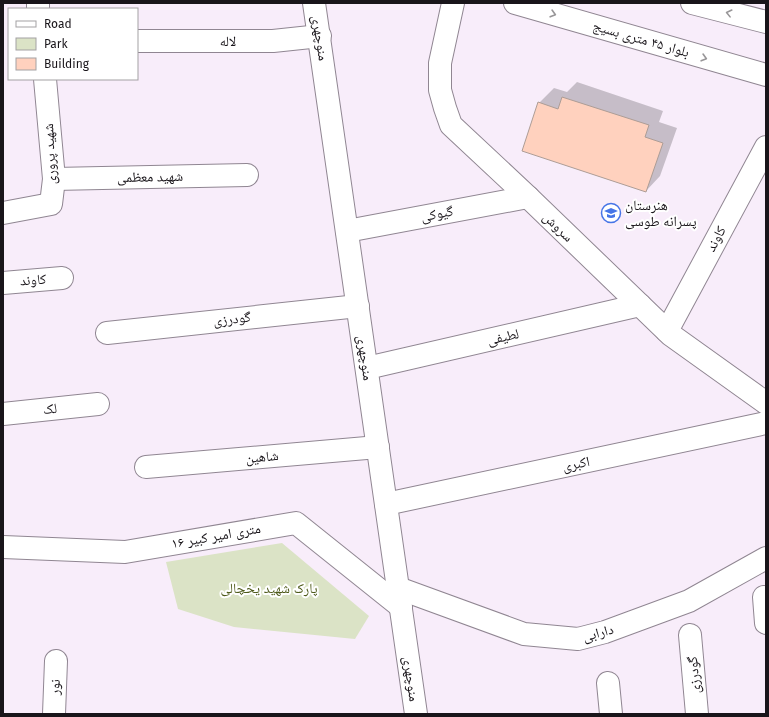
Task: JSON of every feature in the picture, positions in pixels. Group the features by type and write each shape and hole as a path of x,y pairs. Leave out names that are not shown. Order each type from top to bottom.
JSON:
{"street":[{"name":"منوچهری","path":"314,3 320,36 416,714"},
{"name":"سروش","path":"452,3 440,63 440,90 444,108 451,126 528,197 666,331 766,403"},
{"name":"بلوار ۴۵ متری بسیج","path":"515,3 766,75"},
{"path":"695,4 766,22"},
{"name":"لاله","path":"138,41 273,41 320,36"},
{"name":"شهید پروری","path":"3,213 51,204 54,179 45,80"},
{"name":"کاوند","path":"666,331 766,147"},
{"name":"شهید معظمی","path":"54,179 247,175"},
{"name":"گیوکی","path":"347,231 528,197"},
{"name":"کاوند","path":"3,282 62,278"},
{"name":"لطیفی","path":"367,368 640,305"},
{"name":"گودرزی","path":"107,333 358,306"},
{"name":"لک","path":"3,414 98,404"},
{"name":"اکبری","path":"386,504 766,423"},
{"name":"شاهین","path":"146,467 378,447"},
{"name":"۱۶ متری امیر کبیر","path":"3,547 125,552 296,523 399,598"},
{"name":"دارابی","path":"399,598 524,634 578,639 605,632 689,601 766,558"},
{"path":"764,597 766,623"},
{"name":"گودرزی","path":"690,635 698,714"},
{"name":"نور","path":"54,714 56,661"},
{"path":"608,683 611,714"}],"green space":[{"name":"پارک شهید یخچالی","path":"282,543 369,616 355,639 234,627 178,609 166,562"}],"building":[{"path":"562,97 649,125 645,137 663,143 646,192 522,151 538,102 558,109"}],"place":[{"name":"هنرستان پسرانه طوسی","path":"611,213"}]}
